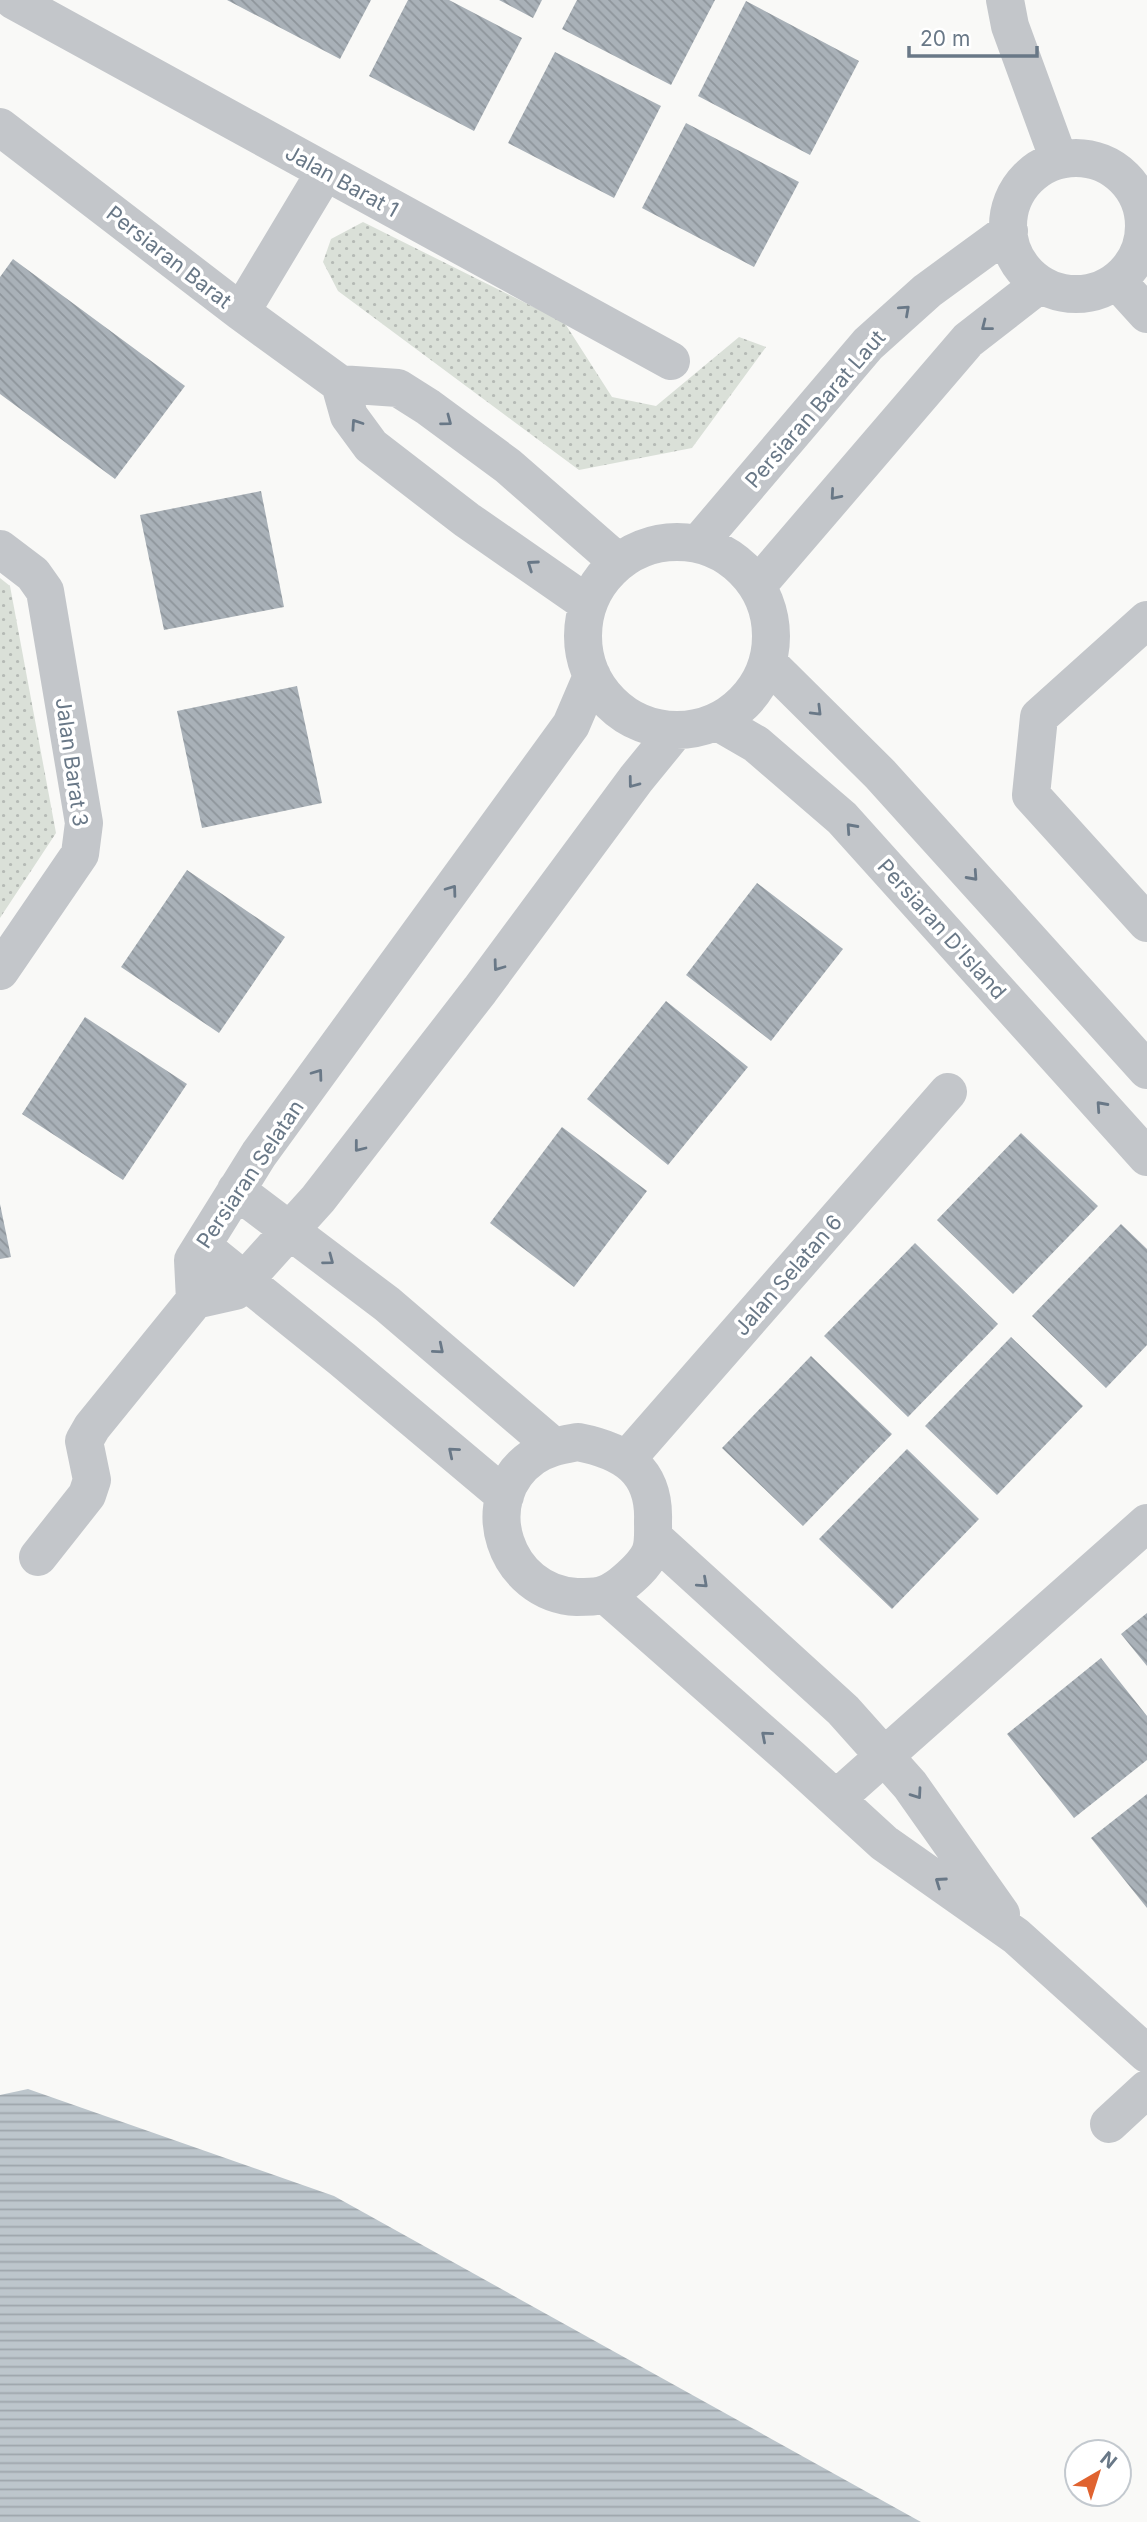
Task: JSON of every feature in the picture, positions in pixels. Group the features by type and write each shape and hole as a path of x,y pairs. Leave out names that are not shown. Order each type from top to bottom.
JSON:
{"street":[{"name":"Jalan Barat 1","path":"13,0 671,362"},
{"path":"1005,0 1010,26 1059,160"},
{"name":"Persiaran Barat","path":"0,127 241,312 340,384"},
{"path":"1082,158 1105,165 1124,178 1138,197 1144,220 1143,243 1133,265 1117,281 1097,292 1074,295 1052,291 1032,279 1017,262 1009,242 1009,231 1007,221 1012,200 1023,182 1040,168 1059,160 1082,158"},
{"path":"241,312 325,172"},
{"name":"Persiaran Barat Laut","path":"698,544 868,344 927,291 1009,231"},
{"path":"1117,281 1147,314"},
{"path":"757,586 968,340 1040,284"},
{"path":"588,604 467,520 371,446 349,416 340,384 398,388 428,407 508,466 618,562"},
{"path":"669,542 698,544 715,550 746,571 757,586 768,610 771,636 768,663 761,681 735,711 718,722 698,728 676,730 650,727 626,715 607,698 592,676 584,653 583,628 588,604 600,582 618,562 642,548 669,542"},
{"name":"Jalan Barat 3","path":"0,549 33,574 45,592 84,823 80,854 0,971"},
{"path":"1147,621 1039,717 1031,795 1147,923"},
{"path":"768,663 880,774 1147,1070"},
{"name":"Persiaran Selatan","path":"195,1300 193,1260 236,1190 571,725 592,676"},
{"name":"Persiaran D'Island","path":"718,722 756,744 842,818 1147,1157"},
{"path":"38,1557 87,1496 92,1480 84,1441 92,1427 195,1300 235,1291 318,1199 481,990 636,779 676,730"},
{"name":"Jalan Selatan 6","path":"627,1459 948,1091"},
{"path":"236,1190 387,1304 553,1446"},
{"path":"202,1246 505,1496"},
{"path":"578,1442 604,1447 627,1459 645,1478 654,1503 650,1553 634,1574 607,1596 563,1596 539,1587 519,1570 506,1547 501,1522 505,1496 515,1474 532,1457 553,1446 578,1442"},
{"path":"836,1799 1147,1523"},
{"path":"653,1537 842,1710 883,1755 910,1785 1016,1936"},
{"path":"607,1596 884,1843 1016,1936 1147,2054"},
{"path":"1109,2124 1147,2089"}],"shaded area":[{"path":"363,222 564,322 612,397 656,406 739,337 766,347 692,448 579,470 338,291 323,262 331,239"},
{"path":"0,578 10,586 56,833 0,918"},
{"path":"28,2089 334,2196 921,2522 0,2522 0,2095"}],"building":[{"path":"227,0 371,0 340,59"},
{"path":"408,0 449,0 522,38 474,131 369,76"},
{"path":"499,0 542,0 533,18"},
{"path":"577,0 715,0 671,85 562,29"},
{"path":"746,1 859,61 810,155 698,96"},
{"path":"555,52 661,106 614,198 508,143"},
{"path":"686,123 799,182 754,267 642,208"},
{"path":"13,259 185,386 115,479 0,394 0,277"},
{"path":"261,491 284,607 164,630 140,515"},
{"path":"297,686 322,803 202,828 177,711"},
{"path":"187,870 285,937 219,1033 121,967"},
{"path":"757,883 843,949 771,1041 686,975"},
{"path":"666,1001 748,1067 668,1165 587,1099"},
{"path":"85,1017 187,1084 123,1180 22,1114"},
{"path":"562,1127 647,1191 574,1287 490,1223"},
{"path":"1021,1133 1098,1206 1013,1294 937,1220"},
{"path":"0,1204 11,1257 0,1259"},
{"path":"1121,1224 1147,1249 1147,1345 1106,1388 1032,1316"},
{"path":"915,1243 998,1324 908,1417 824,1336"},
{"path":"1011,1337 1083,1406 997,1495 925,1426"},
{"path":"811,1356 892,1434 803,1526 722,1448"},
{"path":"907,1449 979,1519 892,1609 819,1539"},
{"path":"1147,1613 1147,1666 1121,1634"},
{"path":"1101,1658 1147,1716 1147,1760 1074,1818 1007,1734"},
{"path":"1147,1794 1147,1908 1091,1838"}]}
